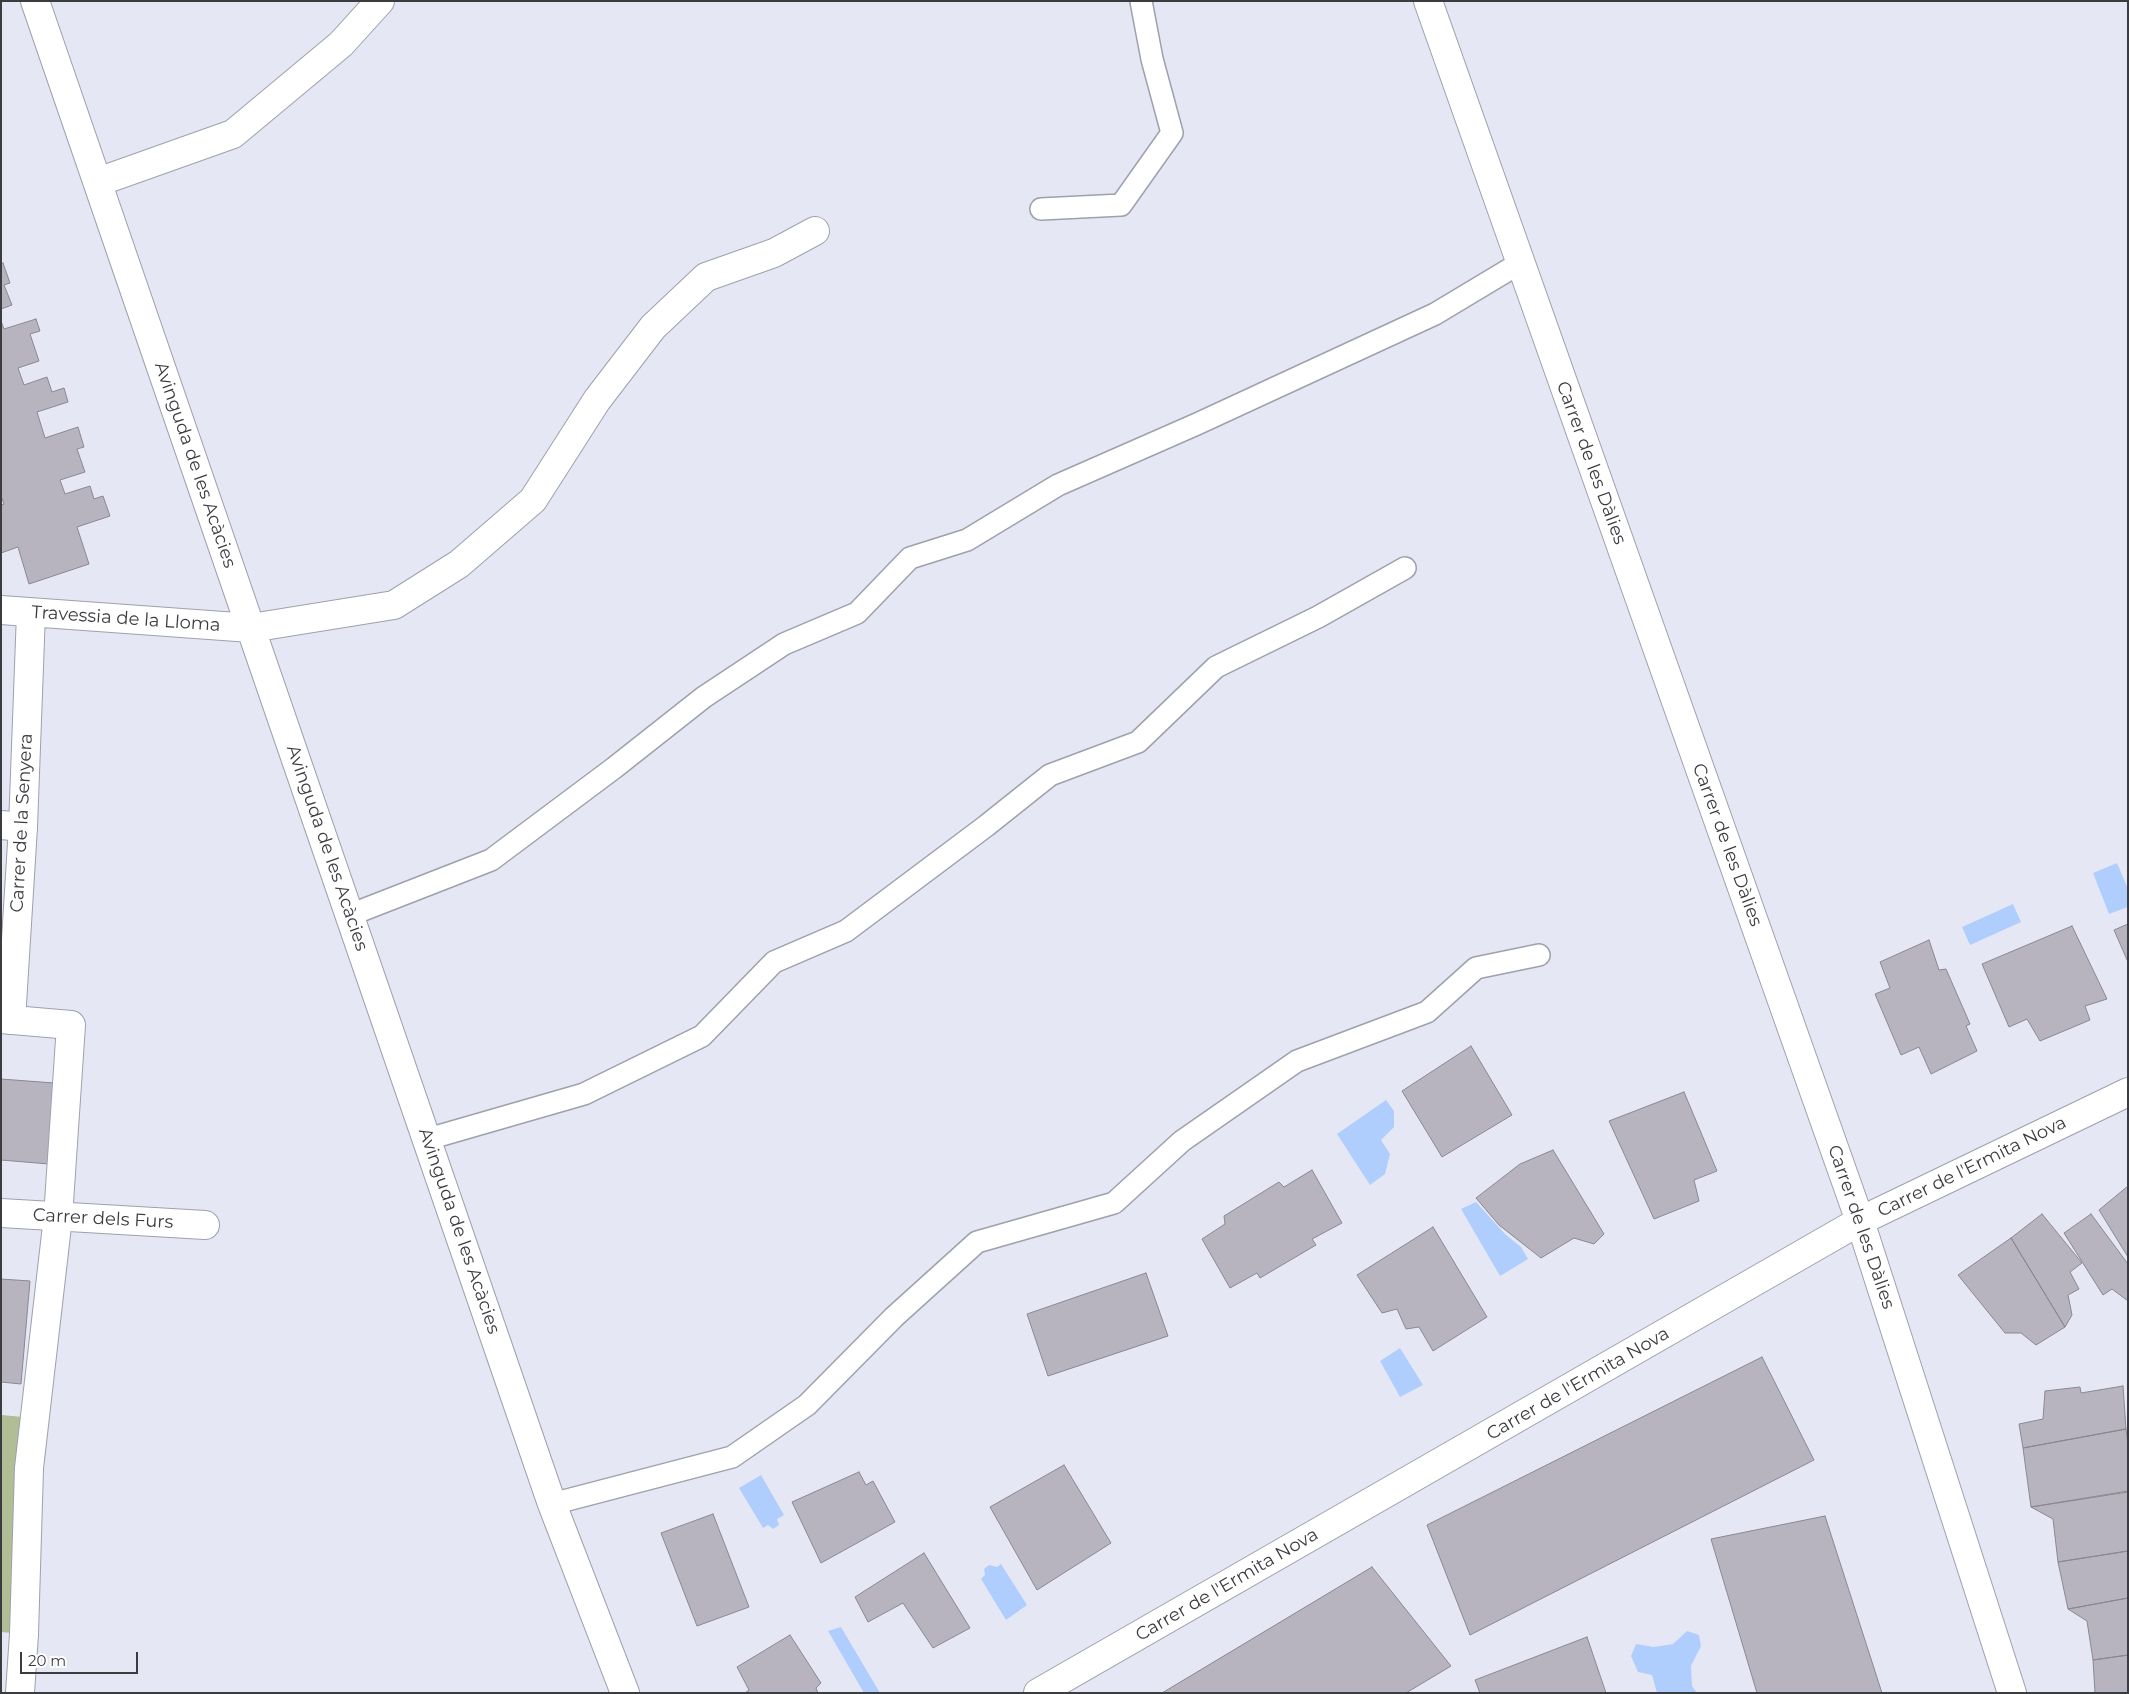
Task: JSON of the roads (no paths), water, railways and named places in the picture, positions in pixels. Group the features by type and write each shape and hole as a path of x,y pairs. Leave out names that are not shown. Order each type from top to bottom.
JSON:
{"street":[{"name":"Avinguda de les Acàcies","path":"35,1 552,1504 625,1693"},
{"path":"98,182 233,134 341,44 380,1"},
{"name":"Carrer de les Dàlies","path":"1428,1 1860,1221 2012,1693"},
{"name":"Travessia de la Lloma","path":"1,610 251,628 394,605 460,564 533,500 597,400 653,327 706,277 774,252 815,231"},
{"name":"Carrer de la Senyera","path":"31,613 12,826 6,1020 71,1026 58,1217"},
{"name":"Carrer de l'Ermita Nova","path":"1038,1693 1860,1221 2128,1092"},
{"name":"Carrer dels Furs","path":"1,1213 205,1225"},
{"path":"20,1693 24,1634 29,1468 58,1217"}],"lane":[{"path":"1041,209 1122,205 1172,133 1152,59 1141,1"},
{"path":"350,916 490,860 614,768 704,697 784,644 857,613 910,558 967,540 1058,485 1197,424 1435,314 1520,263"},
{"path":"428,1139 584,1094 702,1036 774,962 846,931 986,826 1050,775 1138,742 1216,667 1318,617 1405,568"},
{"path":"552,1504 732,1457 807,1405 894,1317 977,1242 1114,1203 1182,1141 1297,1061 1427,1012 1476,968 1539,955"}],"water":[{"path":"2117,863 2128,889 2128,907 2109,914 2093,873"},
{"path":"2013,904 2021,922 1970,945 1962,927"},
{"path":"1386,1100 1394,1111 1394,1127 1381,1140 1390,1154 1385,1174 1370,1185 1337,1134"},
{"path":"1476,1202 1505,1234 1521,1247 1528,1259 1500,1276 1461,1209"},
{"path":"1400,1348 1423,1385 1400,1397 1380,1361"},
{"path":"761,1475 784,1515 777,1519 779,1525 773,1529 768,1525 763,1528 739,1488"},
{"path":"1001,1564 1027,1605 1006,1620 981,1579 985,1575 984,1569 989,1565 997,1567"},
{"path":"841,1627 880,1693 864,1693 828,1631"},
{"path":"1687,1631 1699,1635 1701,1646 1691,1666 1692,1686 1697,1693 1657,1693 1652,1675 1638,1672 1631,1656 1636,1644 1654,1647 1673,1644"}]}
